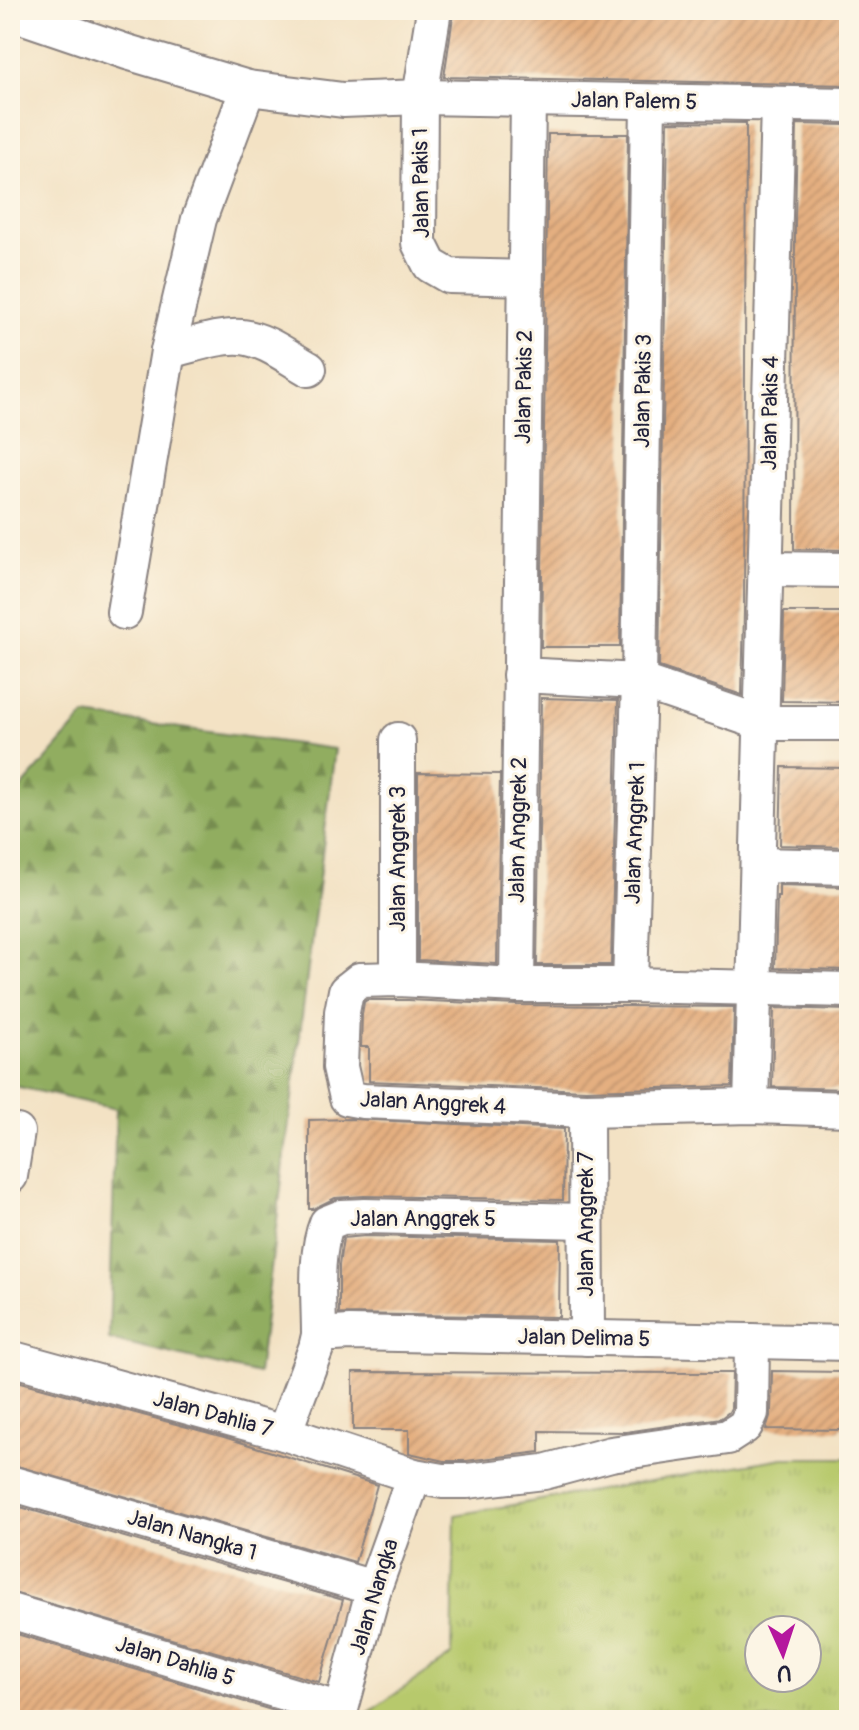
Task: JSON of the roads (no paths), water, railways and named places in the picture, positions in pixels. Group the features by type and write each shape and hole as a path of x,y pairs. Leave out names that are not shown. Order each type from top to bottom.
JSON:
{"street":[{"name":"Jalan Pakis 1","path":"434,10 420,97 419,243 430,265 449,276 525,278"},
{"name":"Jalan Palem 5","path":"14,17 248,88 343,100 420,97 849,105"},
{"path":"124,612 168,351 199,219 248,88"},
{"name":"Jalan Pakis 2","path":"520,675 528,99"},
{"name":"Jalan Pakis 3","path":"639,681 648,102"},
{"name":"Jalan Pakis 4","path":"751,1106 778,104"},
{"path":"168,351 242,337 259,341 309,369"},
{"path":"766,569 849,570"},
{"path":"520,675 639,681 762,723 849,723"},
{"name":"Jalan Anggrek 2","path":"517,985 520,675"},
{"name":"Jalan Anggrek 1","path":"630,985 639,681"},
{"name":"Jalan Anggrek 3","path":"398,740 398,979"},
{"path":"758,865 849,867"},
{"name":"Jalan Anggrek 4","path":"849,990 360,980 346,991 340,1067 347,1098 363,1101 586,1110 751,1106 849,1109"},
{"name":"Jalan Anggrek 7","path":"586,1110 587,1338"},
{"path":"10,1176 17,1132"},
{"name":"Jalan Anggrek 5","path":"319,1335 320,1251 327,1223 342,1217 365,1216 585,1221"},
{"name":"Jalan Delima 5","path":"319,1335 350,1333 849,1343"},
{"path":"284,1433 319,1335"},
{"name":"Jalan Dahlia 7","path":"10,1358 284,1433 414,1476 443,1481 544,1472 611,1454 728,1437 745,1426 751,1413 752,1341"},
{"name":"Jalan Nangka","path":"340,1715 374,1588 414,1476"},
{"name":"Jalan Nangka 1","path":"10,1483 374,1588"},
{"name":"Jalan Dahlia 5","path":"10,1611 340,1715"}]}
